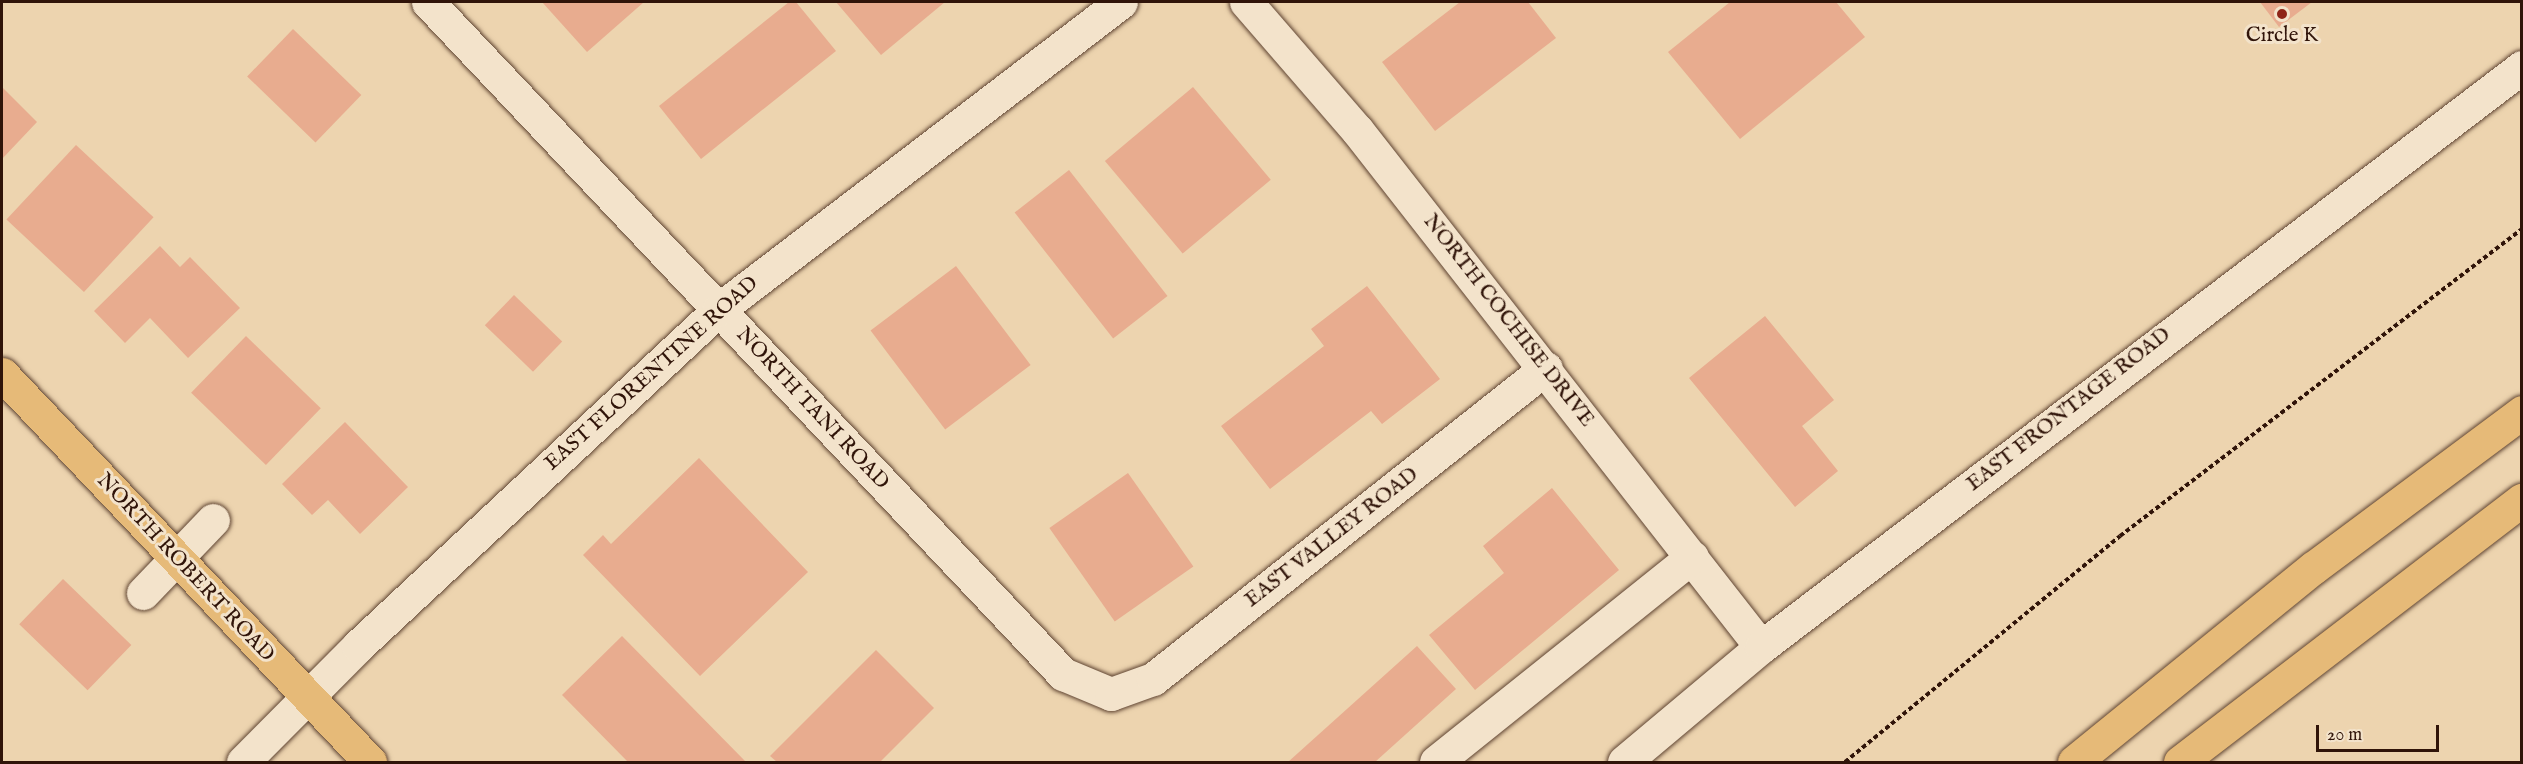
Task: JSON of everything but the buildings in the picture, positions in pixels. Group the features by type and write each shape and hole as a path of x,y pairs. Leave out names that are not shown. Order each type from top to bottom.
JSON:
{"main road":[{"name":"NORTH ROBERT ROAD","path":"2,374 369,762"},
{"path":"2074,762 2313,568 2522,412"},
{"path":"2180,762 2522,500"}],"street":[{"name":"NORTH TANI ROAD","path":"428,2 1063,674 1110,694"},
{"name":"EAST FLORENTINE ROAD","path":"243,762 307,696 718,310 1121,2"},
{"name":"NORTH COCHISE DRIVE","path":"1246,2 1357,130 1546,368 1761,647"},
{"name":"EAST FRONTAGE ROAD","path":"1624,762 1761,647 2522,67"},
{"name":"EAST VALLEY ROAD","path":"1110,694 1153,680 1546,368"},
{"path":"143,593 213,520"},
{"path":"1436,762 1692,557"}],"path":[{"path":"1845,762 2139,522 2522,229"}],"place":[{"name":"Circle K","path":"2282,14"}]}
